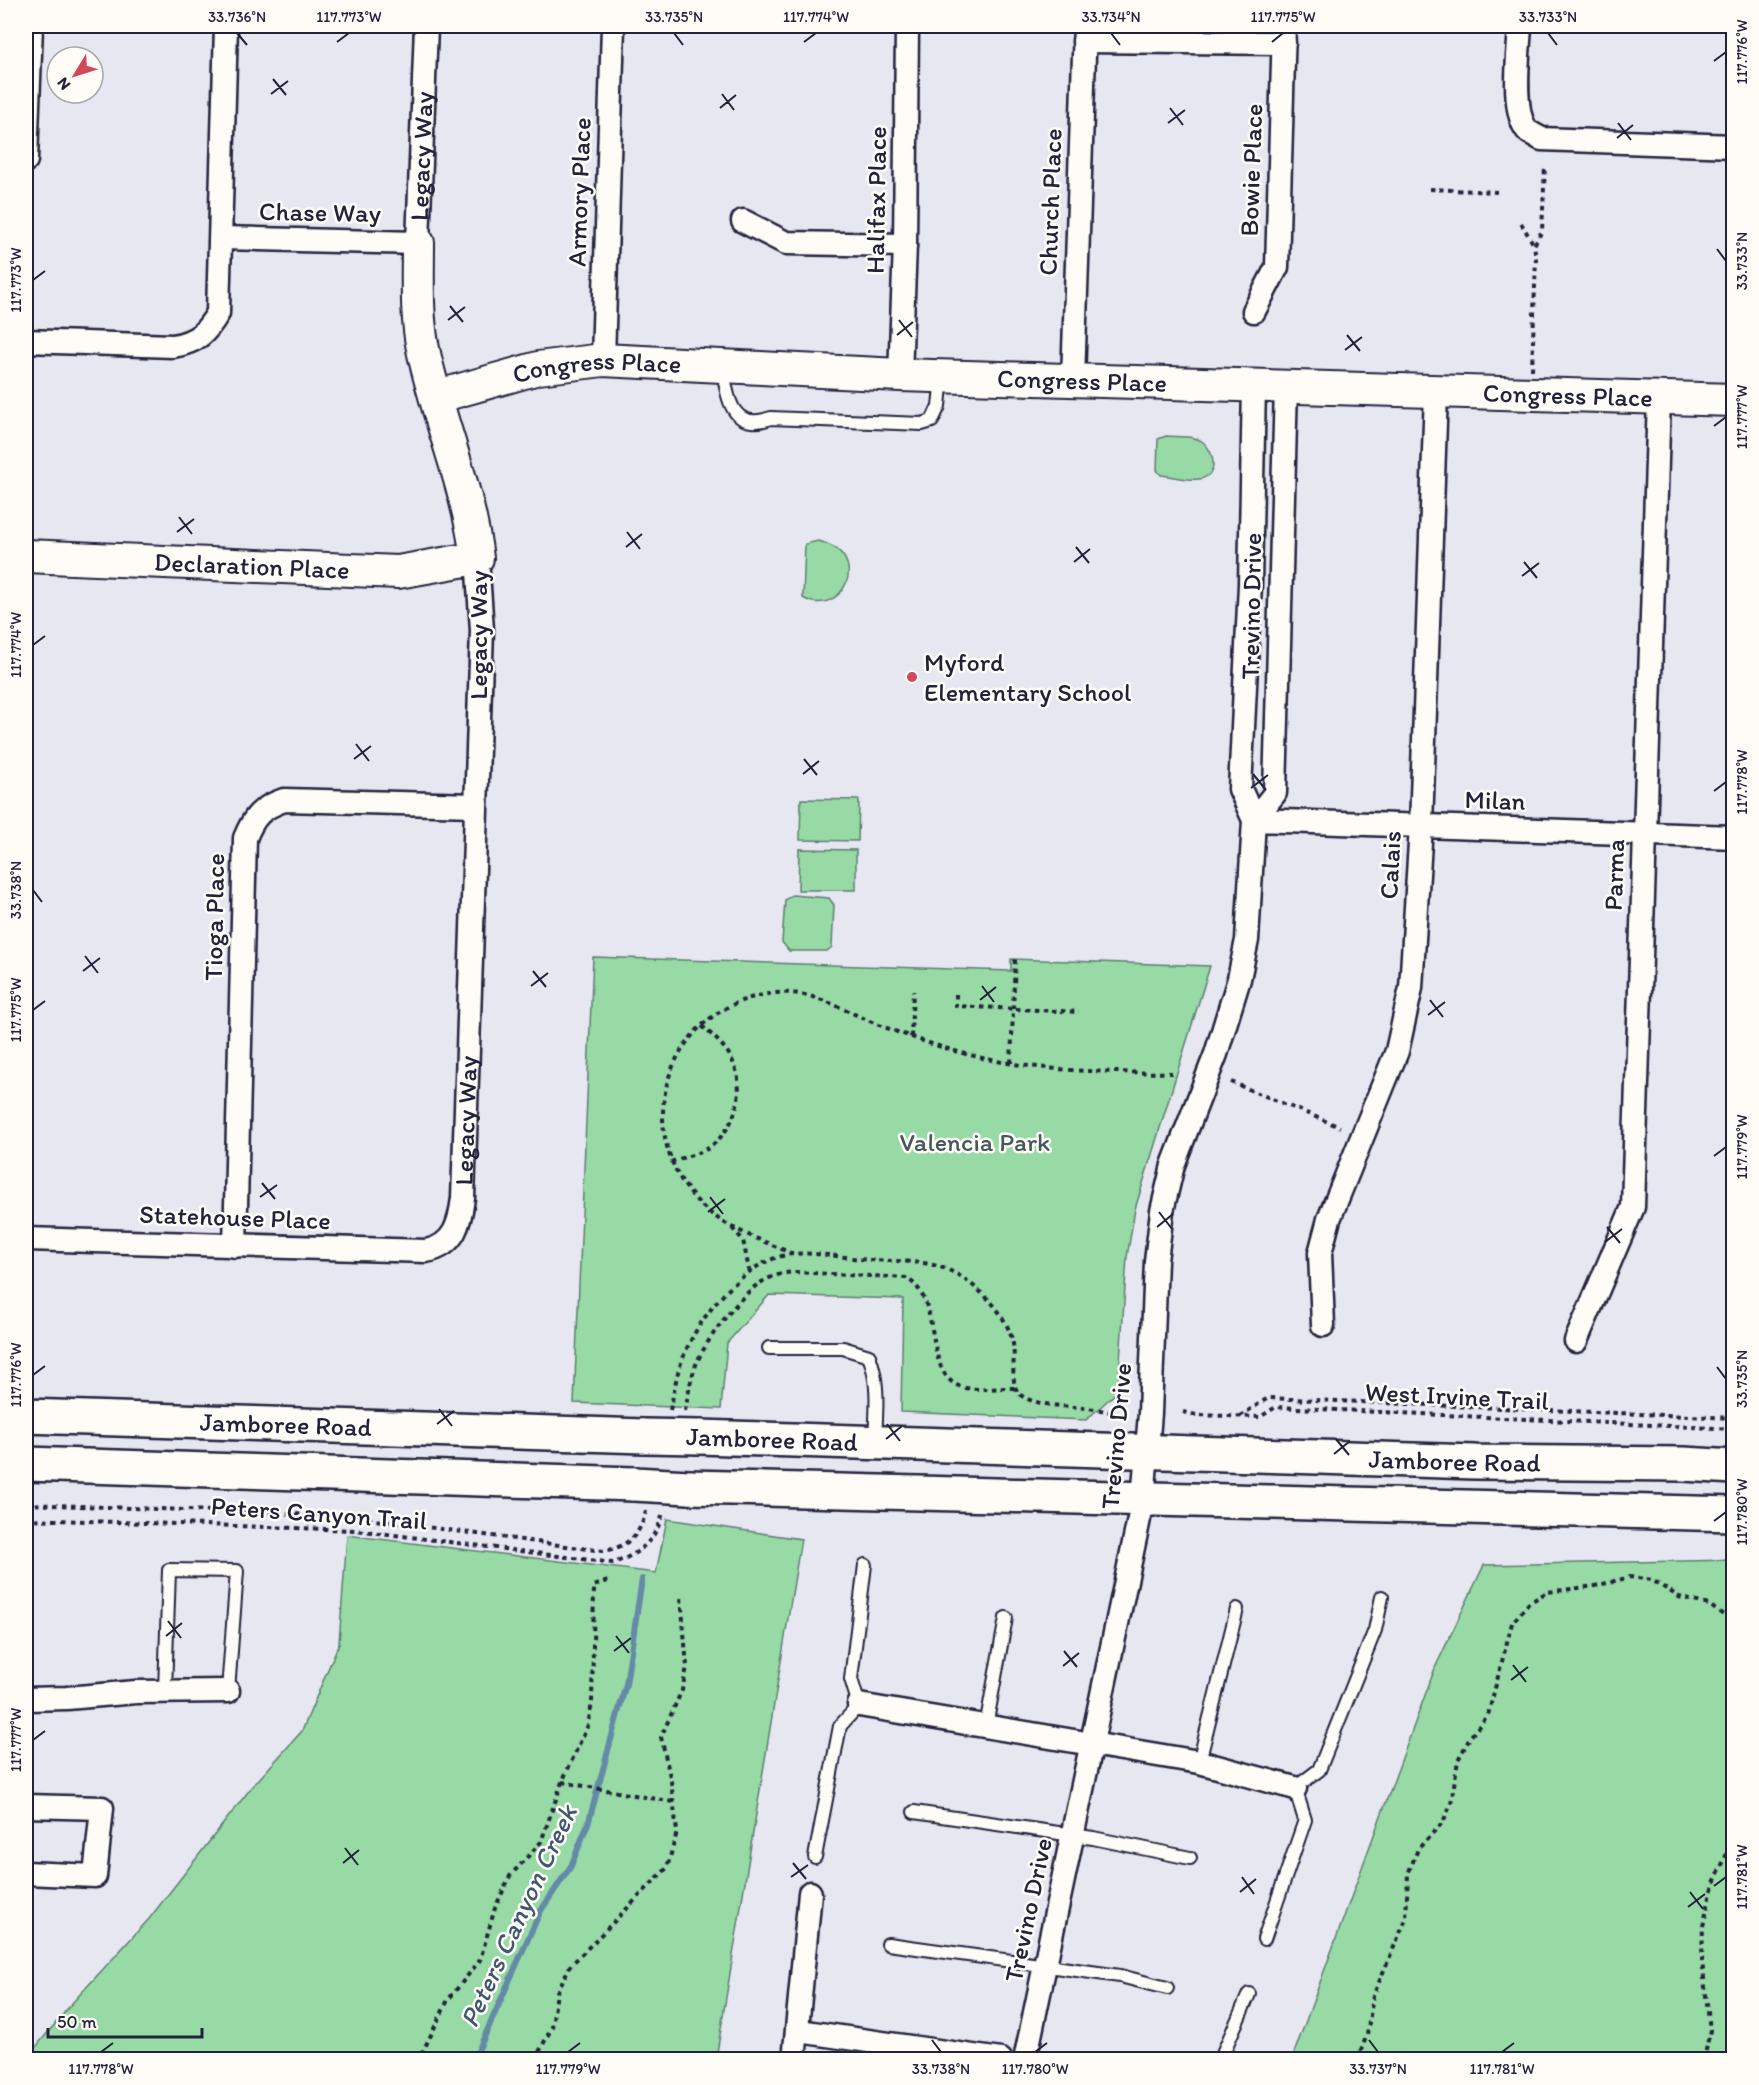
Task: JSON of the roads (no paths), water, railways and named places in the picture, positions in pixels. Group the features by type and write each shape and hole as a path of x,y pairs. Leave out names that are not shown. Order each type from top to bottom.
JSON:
{"main road":[{"name":"Jamboree Road","path":"26,1416 1146,1449 1474,1462 1684,1464 1734,1467"},
{"name":"Jamboree Road","path":"26,1464 689,1487 1734,1514"}],"street":[{"path":"26,160 31,26"},
{"path":"26,341 173,346 191,343 206,333 218,313 226,26"},
{"name":"Legacy Way","path":"426,26 418,243 423,346 465,491 477,558 482,630 463,1198 456,1232 442,1245"},
{"name":"Armory Place","path":"603,360 613,26"},
{"name":"Halifax Place","path":"900,375 905,245 907,26"},
{"path":"1520,26 1517,97 1520,116 1527,131 1541,139 1734,146"},
{"path":"1085,33 1284,34"},
{"name":"Church Place","path":"1073,380 1085,33"},
{"name":"Bowie Place","path":"1254,311 1277,267 1284,34"},
{"path":"743,221 786,243 905,245"},
{"name":"Chase Way","path":"221,238 418,243"},
{"name":"Congress Place","path":"436,397 538,368 603,360 900,375 1286,386 1436,393 1734,400"},
{"name":"Trevino Drive","path":"1025,2060 1143,1500 1155,1261 1162,1212 1173,1166 1215,1054 1239,979 1247,940 1254,820 1240,789 1250,584 1254,385"},
{"name":"Trevino Drive","path":"1254,820 1275,793 1286,386"},
{"name":"Calais","path":"1323,1325 1320,1253 1329,1219 1397,1051 1411,988 1421,826 1436,393"},
{"name":"Parma","path":"1576,1341 1633,1207 1643,834 1659,399"},
{"name":"Declaration Place","path":"26,556 398,572 477,558"},
{"name":"Tioga Place","path":"235,1246 245,838 253,818 264,807 284,800 475,805"},
{"name":"Milan","path":"1254,820 1734,837"},
{"name":"Statehouse Place","path":"26,1239 426,1251 442,1245"},
{"path":"26,1698 165,1691 228,1692"},
{"path":"859,1705 1199,1762 1295,1788"},
{"path":"26,1806 102,1808 95,1876 26,1873"},
{"path":"794,2060 799,2031 810,1893"},
{"path":"799,2031 1001,2060"}],"lane":[{"path":"723,366 727,399 734,410 746,420 759,422 771,417 922,424 932,421 937,414 942,376"},
{"path":"769,1348 843,1348 868,1356 875,1372 877,1389 875,1442"},
{"path":"815,1857 840,1726 859,1705 851,1679 865,1565"},
{"path":"165,1691 169,1570 237,1571 228,1692"},
{"path":"1264,1939 1305,1820 1295,1788 1319,1770 1376,1629 1382,1597"},
{"path":"1199,1762 1237,1609"},
{"path":"986,1726 1006,1618"},
{"path":"914,1812 1072,1835 1191,1858"},
{"path":"888,1944 1120,1976 1167,1988"},
{"path":"1220,2060 1249,1994"}],"waterway":[{"name":"Peters Canyon Creek","path":"474,2060 540,1912 571,1866 589,1821 626,1684 642,1579"}],"place":[{"name":"Myford Elementary School","path":"912,677"}],"park label":[{"name":"Valencia Park","path":"975,1142"}]}
